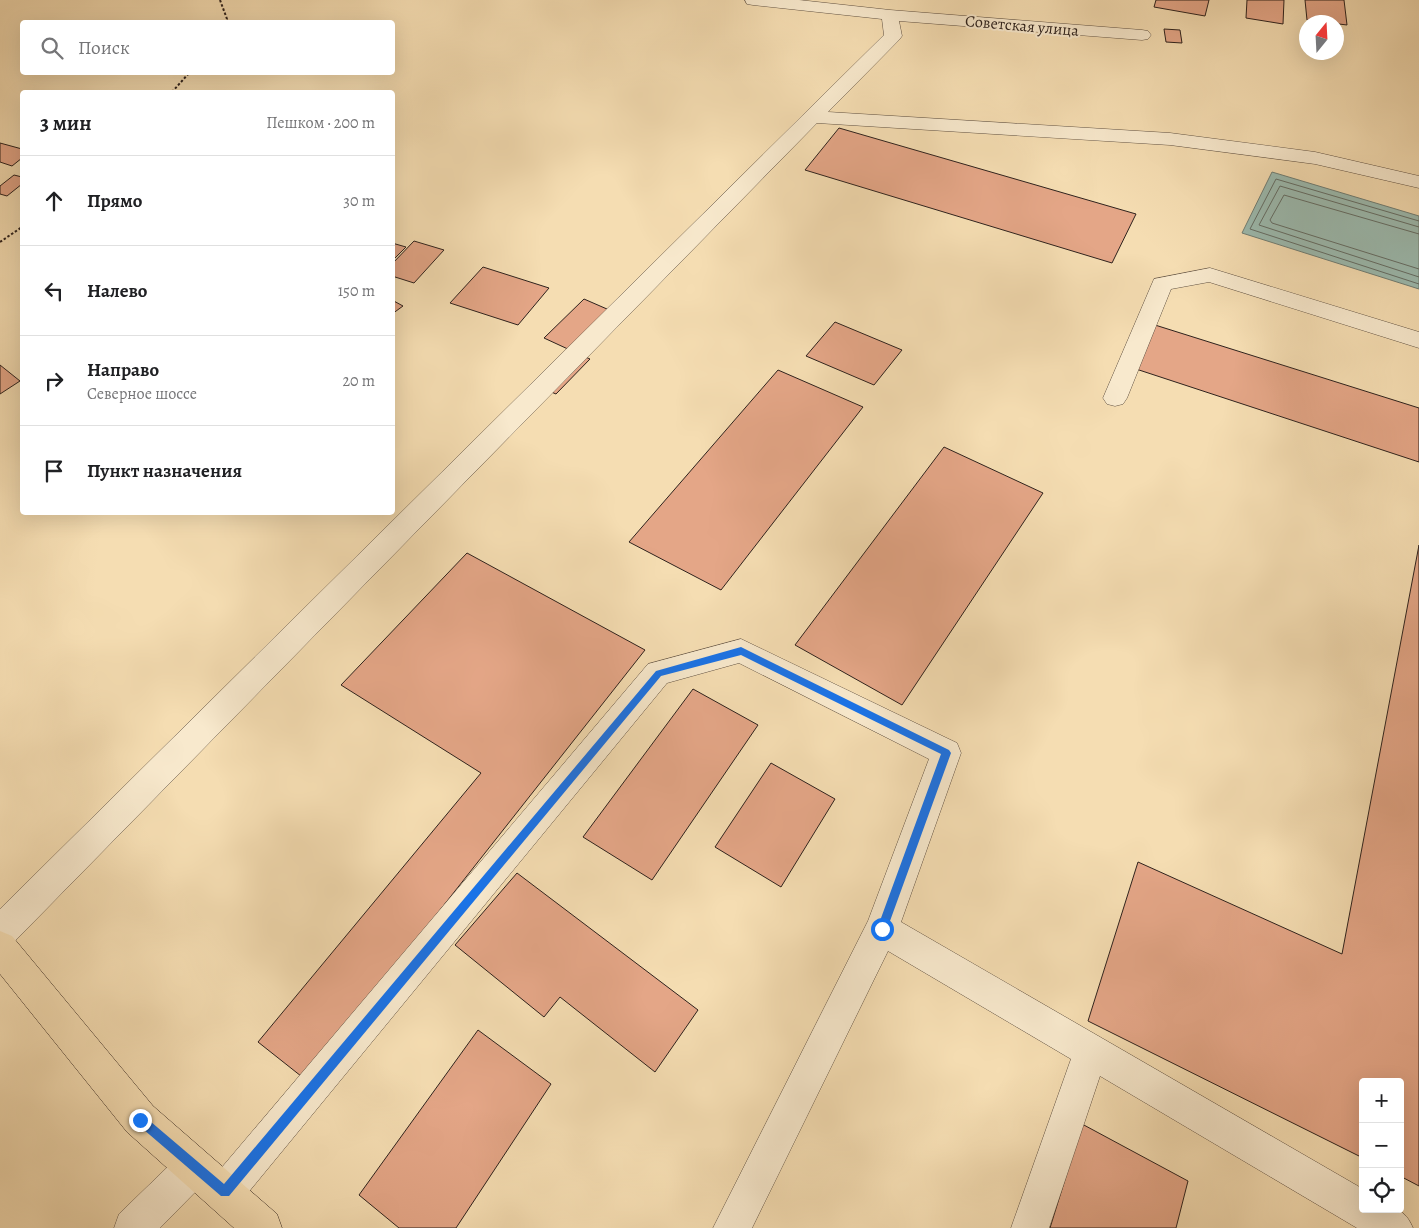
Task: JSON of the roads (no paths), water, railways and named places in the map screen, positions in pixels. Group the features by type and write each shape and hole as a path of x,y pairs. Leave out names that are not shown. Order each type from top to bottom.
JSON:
{"main road":[{"path":"0,948 140,1120 225,1192 263,1228"}],"street":[{"name":"Советская улица","path":"753,0 890,15 1142,35"},
{"path":"0,932 893,36 890,15"},
{"path":"812,117 1170,139 1315,158 1419,182"},
{"path":"1115,398 1162,284 1210,274 1419,340"},
{"path":"225,1192 658,673 741,651 946,753 882,929 732,1228"},
{"path":"882,929 1394,1228"},
{"path":"1030,1228 1091,1051"},
{"path":"133,1228 194,1167"}],"water":[{"path":"1272,172 1419,216 1419,289 1242,233"}]}
